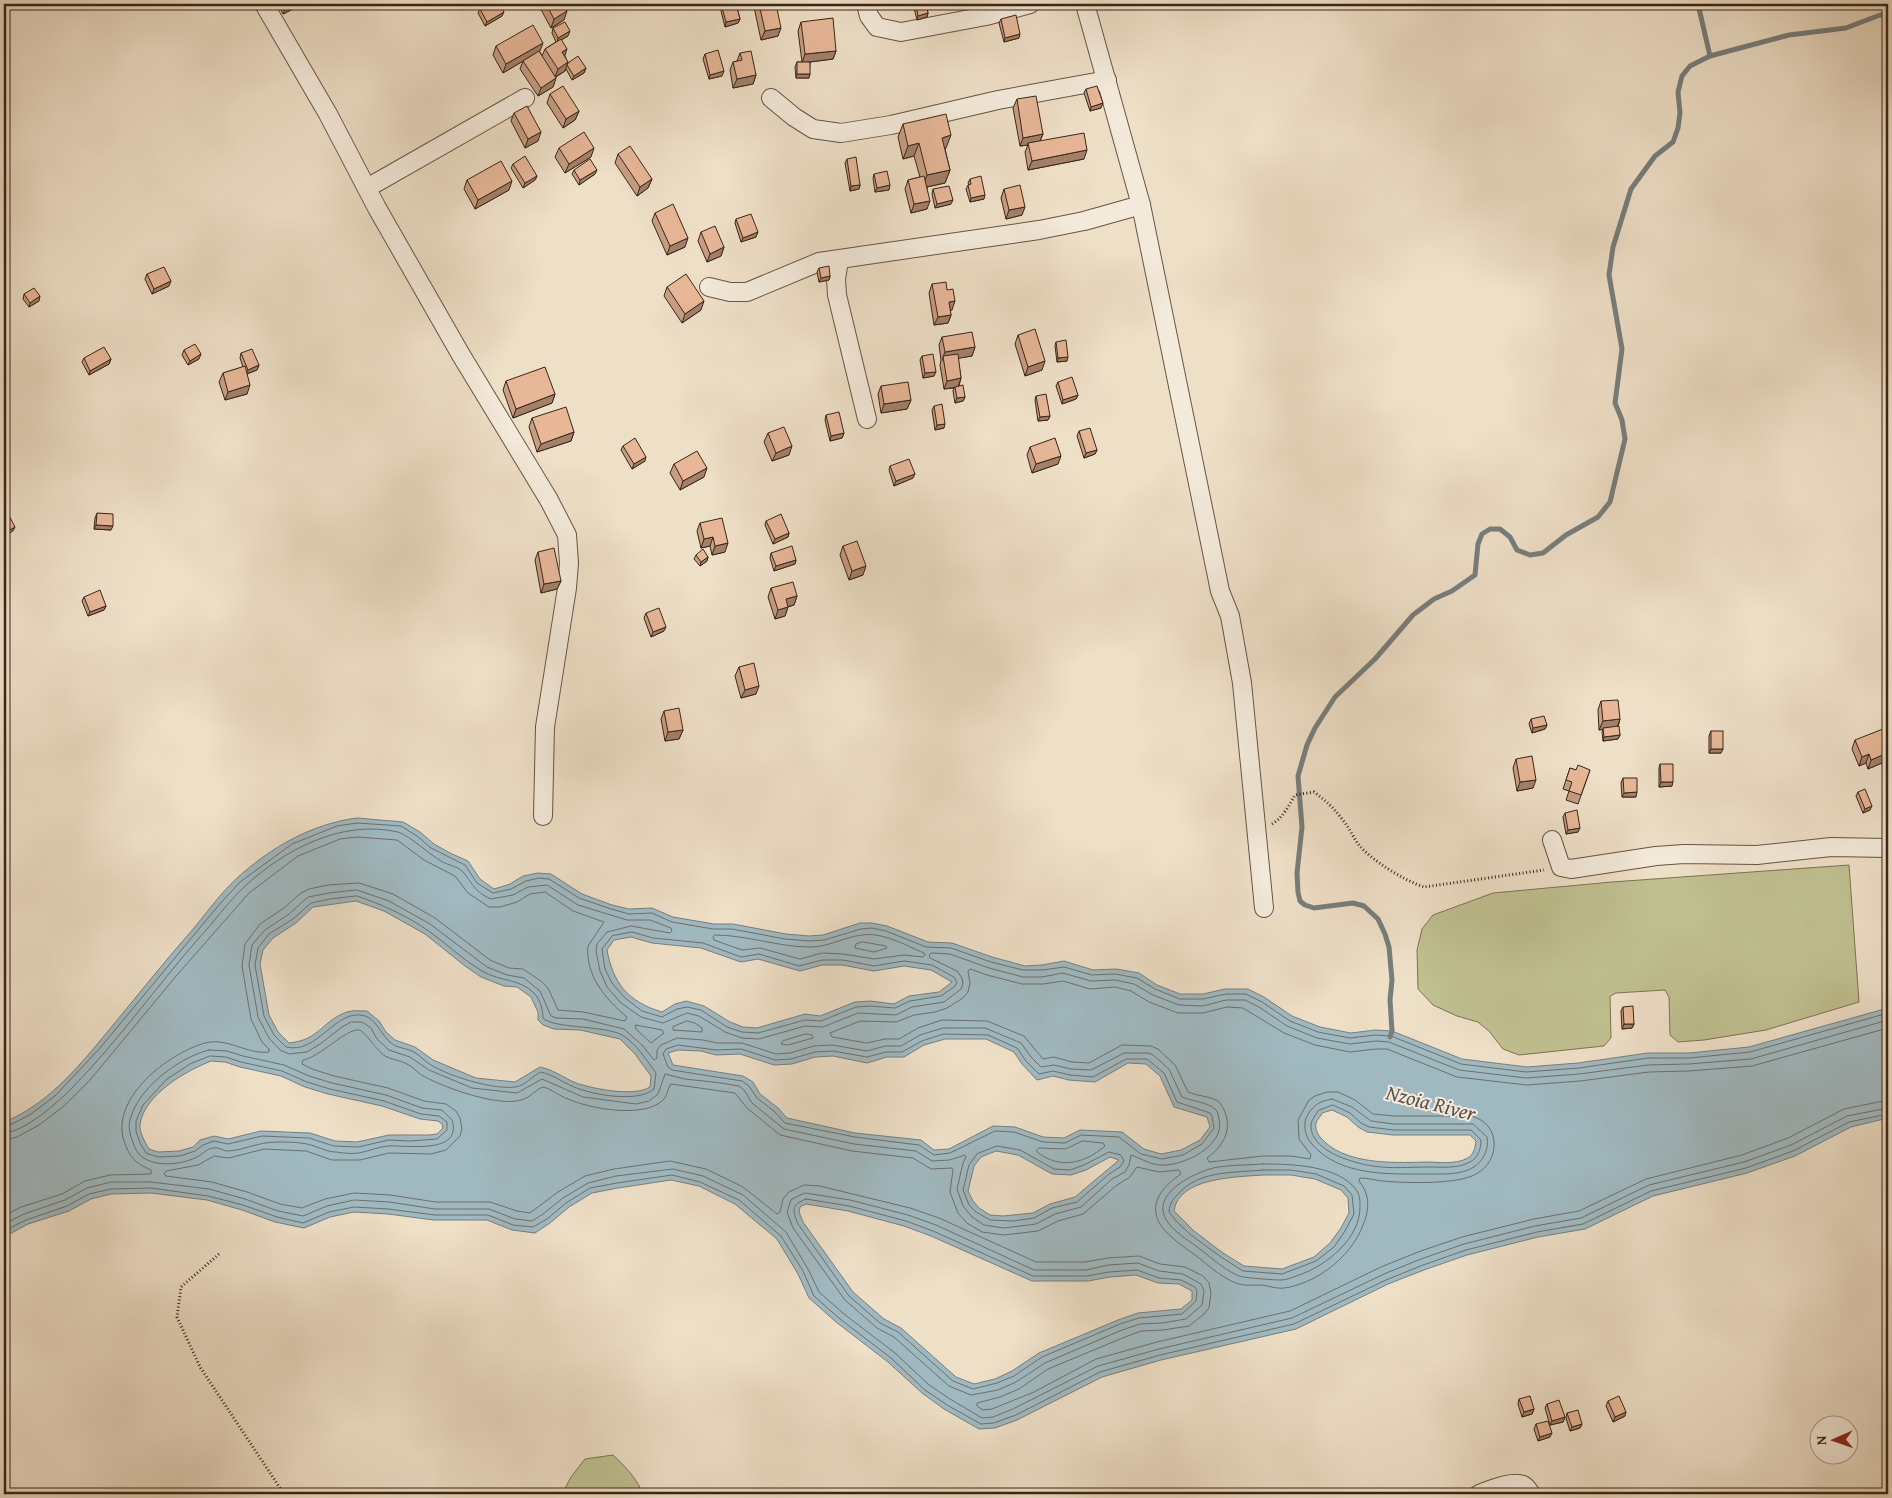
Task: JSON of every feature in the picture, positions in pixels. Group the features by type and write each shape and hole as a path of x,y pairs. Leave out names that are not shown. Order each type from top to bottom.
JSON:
{"street":[{"path":"264,4 328,114 460,355 549,500 567,535 569,563 567,588 562,630 545,727 544,816"},
{"path":"866,4 870,16 877,27 902,32 986,16 1030,4"},
{"path":"1085,4 1141,205 1220,591 1232,628 1242,683 1264,908"},
{"path":"771,98 794,117 814,129 841,134 891,125 998,100 1107,80"},
{"path":"367,188 525,98"},
{"path":"709,287 730,292 747,292 812,264 1039,230 1084,221 1141,205"},
{"path":"838,260 837,295 867,419"},
{"path":"1552,840 1561,867 1571,869 1656,856 1684,854 1757,855 1832,847 1888,848"},
{"path":"1479,1494 1502,1486 1515,1484 1524,1485 1531,1494"}],"path":[{"path":"1256,830 1265,828 1277,821 1295,795 1314,792 1330,803 1343,819 1360,846 1393,873 1413,884 1424,887 1561,867"},
{"path":"219,1254 181,1287 177,1317 200,1367 284,1494"}],"green space":[{"path":"1849,865 1859,1002 1766,1030 1704,1040 1678,1042 1670,1035 1669,997 1665,990 1616,993 1610,996 1611,1038 1604,1046 1519,1055 1503,1049 1489,1031 1478,1022 1457,1016 1433,1005 1418,989 1417,950 1422,929 1433,915 1493,893 1612,882"},
{"path":"613,1455 630,1473 643,1494 562,1494 571,1477 585,1459"}],"water":[{"name":"Nzoia River","path":"357,818 403,822 420,832 434,844 468,861 480,879 494,889 510,884 523,876 538,873 551,874 582,894 612,905 629,909 652,908 673,917 714,924 733,924 786,934 809,936 823,935 860,923 872,923 887,926 928,942 952,943 1025,966 1064,961 1093,970 1116,969 1139,973 1157,985 1180,994 1203,994 1225,989 1248,989 1264,997 1292,1016 1320,1027 1351,1033 1375,1030 1392,1031 1462,1059 1527,1067 1578,1063 1648,1053 1689,1053 1749,1047 1888,1008 1888,1118 1851,1127 1795,1156 1747,1173 1653,1196 1585,1229 1538,1237 1467,1255 1424,1270 1388,1284 1296,1329 1161,1360 1102,1377 1017,1420 995,1428 979,1429 944,1409 836,1322 809,1298 798,1274 777,1239 735,1204 699,1186 671,1180 592,1193 569,1207 535,1233 512,1230 487,1220 434,1220 354,1212 330,1217 304,1228 275,1222 207,1200 151,1193 111,1194 91,1199 69,1211 28,1224 4,1237 4,1122 33,1107 71,1074 236,879 263,857 292,839 340,821","holes":["356,901 384,911 425,934 481,977 504,986 517,987 531,997 538,1012 538,1020 543,1025 554,1029 580,1030 620,1039 635,1054 651,1076 650,1087 643,1090 624,1092 603,1090 576,1083 540,1067 515,1082 476,1078 433,1060 415,1047 395,1040 386,1032 379,1021 367,1011 347,1012 332,1020 308,1038 289,1043 278,1032 269,1015 260,964 263,950 273,938 296,923 313,907","631,937 652,943 701,948 741,962 758,959 800,971 822,965 842,965 874,971 904,966 931,970 952,982 939,992 909,996 894,1004 870,1001 855,1002 820,1016 805,1014 757,1028 743,1027 730,1022 704,1006 686,1001 675,1004 662,1012 640,1003 631,997 618,981 613,972 607,950 614,940","945,1039 986,1039 1014,1052 1037,1080 1053,1076 1069,1080 1095,1082 1128,1063 1146,1064 1160,1076 1174,1107 1207,1117 1210,1127 1200,1140 1181,1150 1161,1154 1144,1149 1122,1132 1080,1130 1064,1138 1043,1137 1015,1127 993,1126 949,1149 934,1150 921,1140 855,1133 787,1118 760,1094 753,1082 743,1076 673,1065 668,1053 678,1050 701,1051 716,1055 740,1054 774,1065 792,1064 815,1057 833,1056 867,1063 887,1057 904,1057 924,1045","211,1061 225,1062 281,1076 305,1087 328,1094 382,1106 420,1119 438,1121 442,1124 443,1128 437,1134 389,1135 357,1142 335,1141 310,1133 261,1131 228,1139 214,1136 200,1140 193,1147 179,1151 158,1152 149,1149 140,1130 143,1113 168,1085 190,1071","1332,1110 1347,1117 1367,1132 1393,1135 1470,1135 1476,1141 1473,1153 1463,1160 1442,1163 1384,1162 1355,1157 1342,1153 1330,1146 1320,1137 1316,1130 1317,1122 1322,1113","996,1151 1018,1155 1052,1174 1071,1175 1086,1170 1110,1157 1119,1160 1075,1197 1050,1204 1033,1213 1003,1216 990,1215 979,1208 973,1201 968,1191 974,1166 981,1157","1291,1175 1315,1179 1341,1190 1348,1198 1349,1213 1330,1243 1314,1257 1282,1269 1244,1266 1194,1231 1174,1211 1178,1200 1186,1191 1197,1185 1225,1178","806,1204 848,1211 904,1226 1032,1281 1088,1281 1136,1275 1158,1283 1179,1284 1192,1291 1192,1300 1181,1309 1138,1313 1118,1320 1039,1353 1012,1371 995,1379 974,1384 956,1377 901,1328 884,1319 853,1292 803,1222 799,1212 800,1207"]}],"building":[{"path":"489,4 499,4 504,12 487,22 480,9"},
{"path":"546,4 563,4 567,11 554,19"},
{"path":"721,4 736,4 740,19 726,22"},
{"path":"759,4 776,4 781,28 765,31"},
{"path":"916,4 926,4 928,13 918,16"},
{"path":"1016,15 1020,34 1005,38 1001,19"},
{"path":"833,18 836,51 805,54 801,22"},
{"path":"565,22 570,31 558,38 553,28"},
{"path":"533,25 543,43 506,64 496,46"},
{"path":"561,39 567,49 562,52 568,62 558,69 545,49"},
{"path":"718,50 724,71 710,75 705,54"},
{"path":"539,51 556,78 541,88 523,61"},
{"path":"751,51 756,75 737,79 733,62 742,60 740,53"},
{"path":"578,56 586,68 574,76 567,65"},
{"path":"797,62 810,62 810,74 797,74"},
{"path":"563,86 579,111 566,119 550,94"},
{"path":"1097,86 1103,103 1091,107 1086,89"},
{"path":"1036,96 1043,134 1023,138 1017,99"},
{"path":"527,106 541,132 528,139 514,113"},
{"path":"946,114 951,135 942,138 950,170 927,175 919,143 908,146 903,124"},
{"path":"584,132 594,148 569,164 559,148"},
{"path":"1084,133 1087,150 1032,161 1028,143"},
{"path":"630,146 652,179 640,187 618,154"},
{"path":"525,156 537,176 525,183 513,164"},
{"path":"856,157 860,185 851,186 847,159"},
{"path":"590,159 597,170 580,180 574,170"},
{"path":"501,161 512,181 478,200 467,180"},
{"path":"887,171 890,185 877,188 874,174"},
{"path":"924,176 930,201 914,204 908,180"},
{"path":"981,176 985,195 971,198 968,185 971,184 970,179"},
{"path":"1020,185 1025,207 1009,210 1004,189"},
{"path":"949,186 953,200 937,204 933,189"},
{"path":"673,204 688,238 670,246 655,213"},
{"path":"751,214 758,232 743,238 736,219"},
{"path":"715,226 724,247 710,254 701,232"},
{"path":"829,266 830,276 821,278 819,268"},
{"path":"164,267 171,281 154,289 147,274"},
{"path":"686,274 704,301 685,314 667,287"},
{"path":"946,282 947,290 953,289 955,301 949,302 951,315 938,317 932,284"},
{"path":"34,288 40,296 30,303 24,294"},
{"path":"1035,329 1045,361 1028,367 1018,335"},
{"path":"972,332 975,347 945,352 942,337"},
{"path":"1066,340 1068,357 1058,358 1056,342"},
{"path":"195,344 201,354 190,361 184,350"},
{"path":"104,347 111,359 90,371 84,358"},
{"path":"252,349 259,365 248,370 241,353"},
{"path":"933,354 936,372 925,373 922,356"},
{"path":"958,354 961,378 947,381 943,356"},
{"path":"245,366 250,385 228,392 223,373"},
{"path":"545,367 555,394 516,409 506,381"},
{"path":"1072,377 1078,395 1063,400 1058,382"},
{"path":"908,382 911,400 884,404 881,386"},
{"path":"963,385 965,397 957,398 955,387"},
{"path":"1046,394 1050,416 1040,417 1036,396"},
{"path":"942,404 945,424 937,425 934,406"},
{"path":"566,407 574,432 541,444 532,418"},
{"path":"839,412 844,433 831,436 826,415"},
{"path":"784,427 792,446 776,453 768,433"},
{"path":"1090,428 1097,450 1086,453 1079,431"},
{"path":"635,438 646,457 634,464 623,446"},
{"path":"1055,438 1061,456 1036,464 1030,447"},
{"path":"697,451 707,468 683,481 674,464"},
{"path":"909,459 915,474 896,481 890,466"},
{"path":"4,506 15,527 4,533"},
{"path":"97,513 113,514 113,526 96,525"},
{"path":"781,514 789,533 775,539 766,521"},
{"path":"722,518 728,543 715,546 713,537 704,539 700,523"},
{"path":"857,541 866,566 852,571 843,546"},
{"path":"792,546 796,560 776,566 771,553"},
{"path":"554,548 561,581 544,584 538,552"},
{"path":"703,549 708,557 701,562 696,555"},
{"path":"793,582 797,596 786,599 788,607 778,610 771,588"},
{"path":"100,590 106,606 90,612 84,597"},
{"path":"659,608 666,627 653,632 646,613"},
{"path":"754,663 759,686 745,690 739,667"},
{"path":"1618,700 1620,719 1603,721 1601,701"},
{"path":"679,708 683,730 668,732 664,711"},
{"path":"1544,716 1547,725 1533,728 1531,719"},
{"path":"1619,726 1620,735 1604,737 1603,728"},
{"path":"1883,729 1888,742 1888,745 1883,748 1885,754 1871,760 1869,754 1862,757 1855,740"},
{"path":"1711,731 1723,731 1723,749 1711,749"},
{"path":"1532,756 1536,780 1520,782 1516,759"},
{"path":"1660,764 1673,764 1673,782 1661,782"},
{"path":"1578,765 1590,770 1581,795 1569,791 1572,782 1566,780 1570,768 1576,770"},
{"path":"1623,778 1637,778 1637,792 1624,793"},
{"path":"1865,789 1872,806 1865,809 1858,792"},
{"path":"1577,810 1580,828 1568,830 1565,813"},
{"path":"1633,1006 1634,1024 1624,1024 1623,1007"},
{"path":"1530,1396 1534,1409 1524,1412 1519,1399"},
{"path":"1619,1396 1626,1412 1615,1417 1608,1401"},
{"path":"1559,1400 1565,1417 1552,1421 1547,1404"},
{"path":"1578,1410 1582,1424 1572,1427 1567,1413"},
{"path":"1548,1421 1552,1433 1540,1437 1536,1424"}],"waterway":[{"path":"1698,4 1710,56"},
{"path":"1390,1037 1392,1031 1390,1000 1392,980 1389,947 1378,919 1364,906 1353,903 1314,908 1300,901 1297,873 1302,827 1298,776 1307,745 1315,728 1335,697 1375,659 1413,615 1434,599 1452,591 1475,575 1478,544 1482,534 1490,529 1500,529 1510,537 1517,550 1530,555 1543,553 1566,535 1598,517 1610,502 1625,439 1622,420 1615,403 1622,349 1609,275 1613,247 1631,189 1655,156 1673,142 1678,128 1680,113 1678,92 1682,76 1690,66 1710,56 1789,35 1846,28 1880,15 1888,15"}]}
